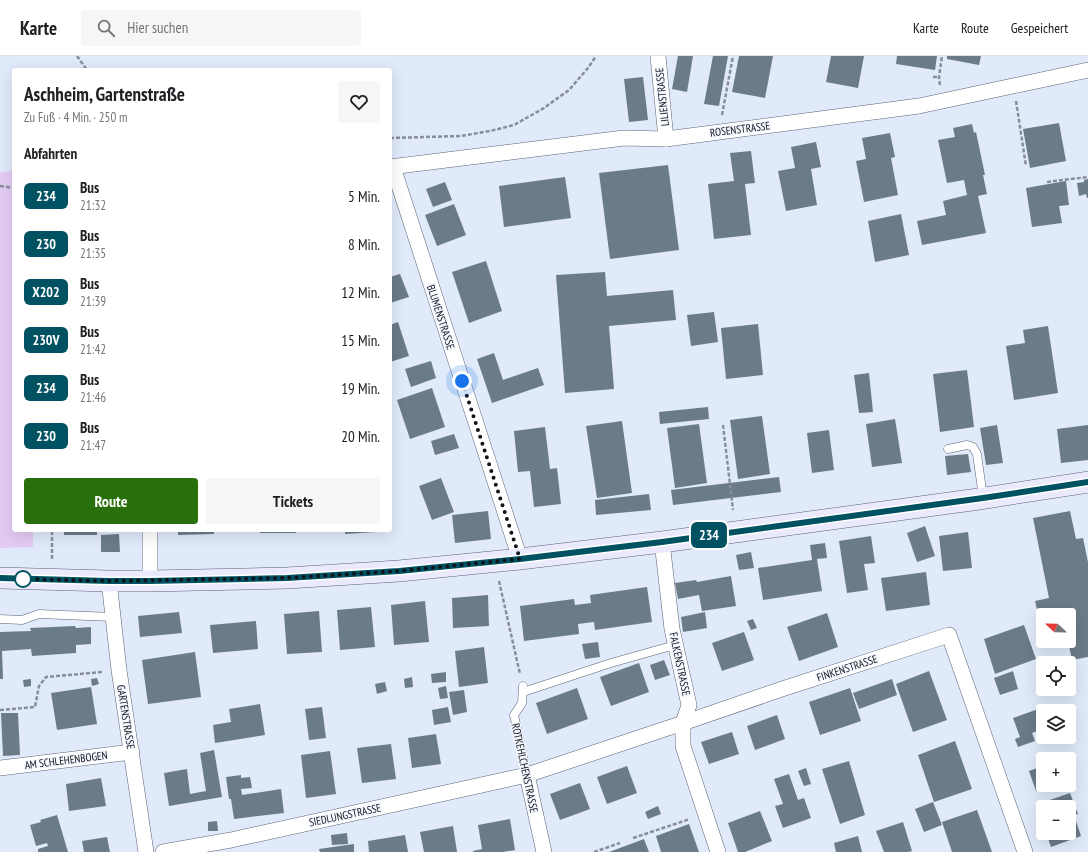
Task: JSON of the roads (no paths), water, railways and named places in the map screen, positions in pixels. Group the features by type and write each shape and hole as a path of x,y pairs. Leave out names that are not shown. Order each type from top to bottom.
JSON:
{"main road":[{"path":"0,578 150,581 287,578 399,571 520,559 662,542 1088,482"}],"street":[{"name":"LILIENSTRASSE","path":"658,56 666,139"},
{"name":"ROSENSTRASSE","path":"392,167 624,138 666,139 919,106 1088,70"},
{"name":"BLUMENSTRASSE","path":"392,170 520,559"},
{"path":"150,532 150,581"},
{"name":"FALKENSTRASSE","path":"662,542 672,630 689,705 683,724 684,746 718,852"},
{"name":"GARTENSTRASSE","path":"109,581 119,670 146,852"},
{"name":"FINKENSTRASSE","path":"527,775 683,724 782,689 950,635 1025,852"},
{"name":"AM SCHLEHENBOGEN","path":"0,768 132,752"},
{"name":"SIEDLUNGSTRASSE","path":"163,852 230,840 527,775"},
{"name":"ROTKEHLCHENSTRASSE","path":"527,775 544,852"}],"lane":[{"path":"948,449 967,445 973,446 977,454 983,498"},
{"path":"0,619 22,620 39,614 113,617"},
{"name":"ROTKEHLCHENSTRASSE","path":"527,775 514,715 522,703 523,689 675,645"}]}
